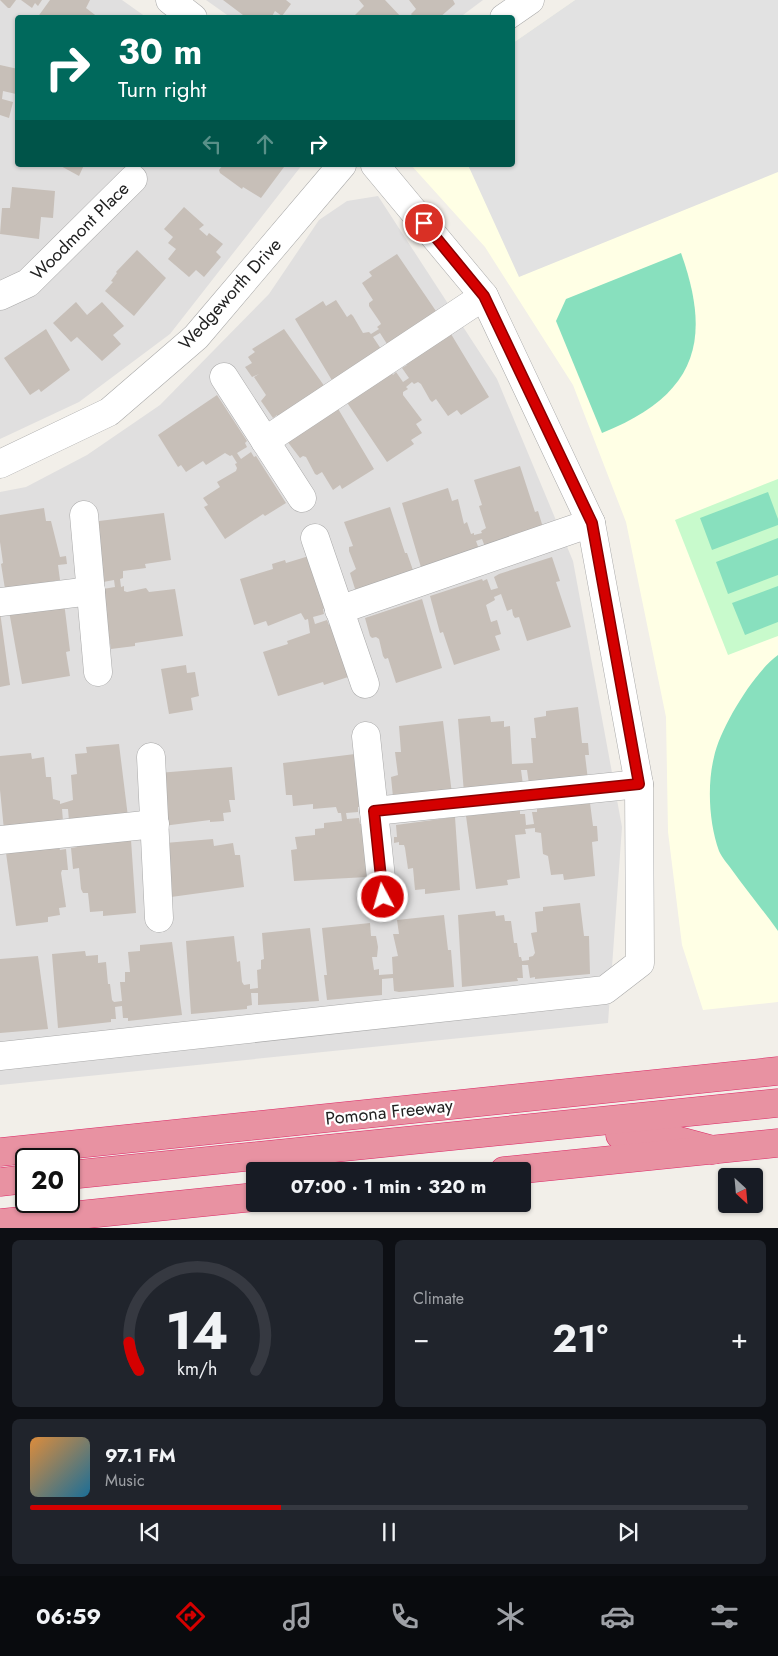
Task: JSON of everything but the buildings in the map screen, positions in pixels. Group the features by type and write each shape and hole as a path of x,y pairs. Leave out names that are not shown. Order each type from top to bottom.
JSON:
{"highway":[{"name":"Pomona Freeway","path":"0,1152 778,1071"},
{"path":"80,1174 778,1103"},
{"path":"80,1188 646,1132 713,1150"},
{"path":"531,1168 778,1143"},
{"path":"0,1182 15,1180"},
{"path":"0,1196 15,1194"},
{"path":"0,1223 246,1198"}],"street":[{"path":"170,0 189,15"},
{"path":"508,15 530,0"},
{"name":"Wedgeworth Drive","path":"0,464 109,412 196,337 340,167"},
{"path":"0,1056 605,990 640,963 639,784 592,523 484,296 377,167"},
{"name":"Woodmont Place","path":"0,296 28,283 133,179"},
{"path":"265,441 484,296"},
{"path":"224,377 302,498"},
{"path":"84,515 98,672"},
{"path":"339,610 592,523"},
{"path":"315,538 365,684"},
{"path":"0,602 91,591"},
{"path":"366,736 383,897"},
{"path":"151,757 160,918"},
{"path":"374,811 639,784"},
{"path":"0,840 155,824"}],"shaded area":[{"path":"0,0 122,0 143,15 15,15 15,167 300,167 170,334 79,402 0,439"},
{"path":"206,0 483,0 463,15 227,15"},
{"path":"575,0 778,0 778,1002 703,1010 682,945 668,832 666,717 626,522 573,385 485,247 413,167 515,167 515,42"},
{"path":"575,0 778,0 778,172 519,277 469,167 515,167 515,42"},
{"path":"378,196 497,379 573,561 622,827 608,1023 0,1085 0,492 26,487 87,455 160,405 269,294 319,220 347,201"}],"green space":[{"path":"681,253 691,286 695,315 694,341 688,364 676,384 657,402 633,418 602,433 556,321 566,299"},
{"path":"778,479 778,636 728,655 675,520"},
{"path":"768,492 778,519 778,525 712,550 700,518"},
{"path":"778,538 778,575 728,594 716,562"},
{"path":"778,586 778,622 745,635 732,603"},
{"path":"778,655 778,931 720,854 711,816 710,780 717,745 731,716 759,674"}],"route":[{"path":"383,897 374,811 639,784 592,523 484,296 424,223"}]}
